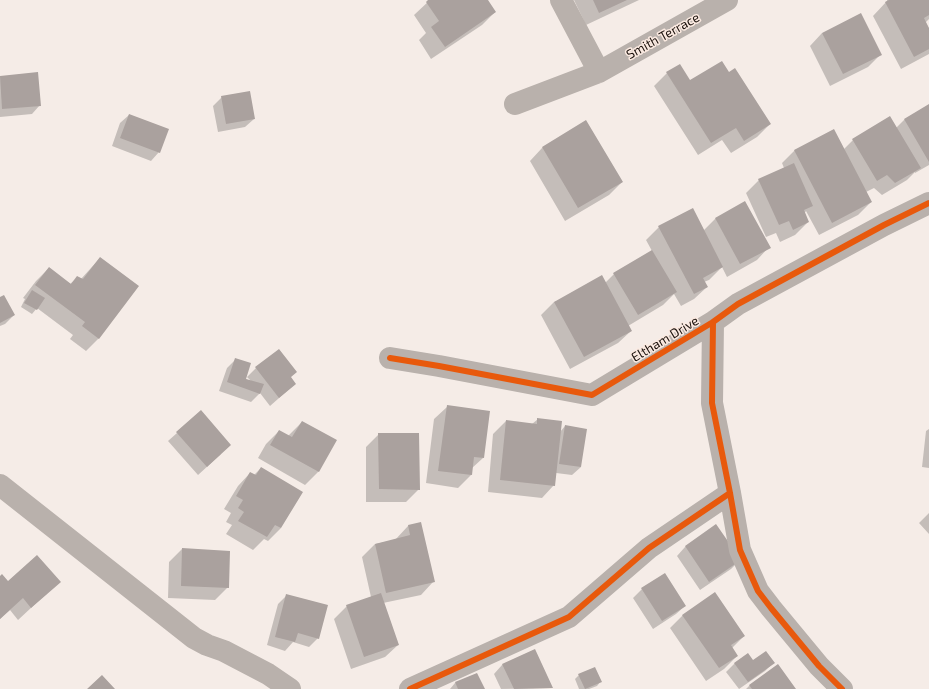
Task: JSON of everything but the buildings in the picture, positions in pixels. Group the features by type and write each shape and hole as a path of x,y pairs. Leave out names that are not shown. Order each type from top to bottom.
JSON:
{"street":[{"path":"561,0 599,72"},
{"name":"Smith Terrace","path":"515,104 599,72 728,0"},
{"name":"Eltham Drive","path":"390,358 592,395 714,322 744,301 884,225 929,203"},
{"path":"714,322 712,403 740,550 758,591 792,634 842,689"},
{"path":"0,485 194,638 230,654 268,674 290,689"},
{"path":"410,689 570,617 649,548 730,493"}],"cycle path":[{"path":"390,358 592,395 713,322 738,304 884,225 929,203"},
{"path":"713,322 712,403 740,550 758,591 819,666 842,689"},
{"path":"410,689 569,617 649,548 730,493"}]}
